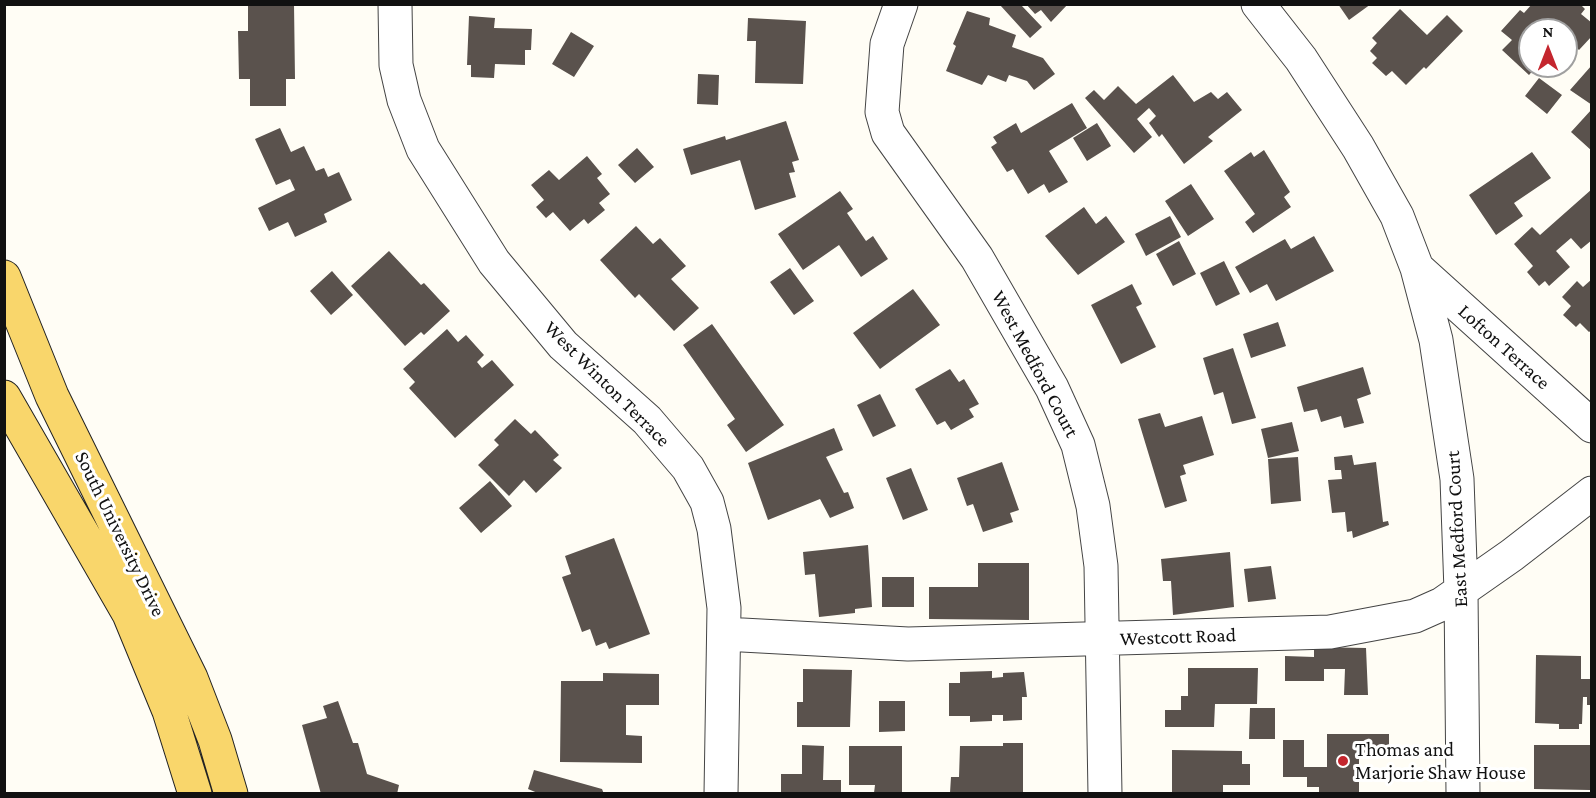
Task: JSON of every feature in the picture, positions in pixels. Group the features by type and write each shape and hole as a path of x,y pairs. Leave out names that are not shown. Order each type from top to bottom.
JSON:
{"main road":[{"name":"South University Drive","path":"4,277 52,396 191,678 215,740 231,794"},
{"name":"South University Drive","path":"4,397 129,614 169,711 195,794"}],"street":[{"name":"West Winton Terrace","path":"395,4 396,65 404,100 423,149 494,262 563,345 646,420 688,468 707,502 714,529 724,634 721,794"},
{"name":"West Medford Court","path":"901,4 886,44 882,112 888,133 977,258 1052,388 1078,445 1093,506 1101,566 1106,794"},
{"path":"1258,4 1301,59 1358,147 1396,216 1417,268"},
{"name":"Lofton Terrace","path":"1417,268 1592,426"},
{"name":"East Medford Court","path":"1417,268 1436,340 1457,479 1461,591 1463,794"},
{"name":"Westcott Road","path":"724,634 908,644 1330,632 1415,616 1442,604 1592,493"}],"building":[{"path":"248,4 294,4 295,79 286,79 286,106 250,106 250,79 239,79 238,31 248,31"},
{"path":"1026,4 1068,4 1051,22 1041,10 1035,14"},
{"path":"1338,4 1371,4 1349,20"},
{"path":"1532,4 1580,4 1585,9 1581,14 1592,23 1592,36 1579,50 1578,18 1518,18 1518,65 1502,50 1512,40 1501,31 1520,10 1524,13"},
{"path":"1000,5 1021,5 1042,27 1030,38"},
{"path":"1400,9 1427,35 1447,15 1463,31 1426,69 1424,67 1406,85 1392,71 1386,76 1372,63 1377,58 1370,51 1377,43 1372,38"},
{"path":"967,11 990,18 989,25 1016,35 1012,47 1043,58 1055,74 1034,90 1027,81 1009,75 1006,82 988,75 982,85 946,71 956,46 953,44"},
{"path":"469,16 495,18 494,28 532,29 531,50 525,50 525,65 495,64 494,78 471,77 471,65 467,65"},
{"path":"748,18 806,21 803,84 755,83 756,41 747,41"},
{"path":"571,32 594,46 574,77 552,64"},
{"path":"1592,65 1592,105 1570,90"},
{"path":"698,74 719,75 718,105 697,104"},
{"path":"1173,75 1194,102 1211,92 1218,99 1227,92 1242,110 1208,137 1213,141 1184,164 1162,134 1159,137 1149,123 1156,116 1149,108 1137,119 1152,137 1134,153 1085,98 1094,90 1104,100 1118,86 1136,104"},
{"path":"1539,78 1562,95 1547,114 1525,96"},
{"path":"1072,103 1087,128 1049,151 1068,182 1049,193 1044,184 1028,194 1013,169 1007,172 991,147 997,143 993,137 1016,123 1021,133"},
{"path":"1592,109 1592,151 1571,132"},
{"path":"786,121 799,160 792,162 795,172 789,173 796,197 755,210 740,160 691,175 683,149 725,136 726,140"},
{"path":"1097,123 1111,146 1087,161 1073,138"},
{"path":"280,128 291,152 304,146 316,171 324,168 328,177 339,172 352,200 324,214 327,222 295,237 288,222 269,231 258,208 295,190 290,179 276,185 255,139"},
{"path":"637,148 654,167 635,183 618,165"},
{"path":"1264,150 1290,192 1284,197 1291,207 1253,233 1245,222 1255,214 1224,171 1251,152 1254,157"},
{"path":"1532,152 1551,178 1514,203 1523,216 1496,235 1469,195"},
{"path":"587,156 602,174 597,178 610,194 599,203 605,210 588,224 584,219 570,231 553,212 546,218 536,207 544,200 531,185 549,170 559,180"},
{"path":"1191,184 1214,219 1188,236 1165,201"},
{"path":"1592,189 1592,240 1581,249 1571,238 1556,251 1570,267 1549,286 1545,281 1539,286 1527,272 1533,266 1514,244 1532,227 1540,235"},
{"path":"840,191 853,209 847,213 866,241 873,236 888,259 861,277 839,245 803,270 778,234"},
{"path":"1084,207 1096,224 1106,216 1125,242 1078,275 1045,236"},
{"path":"1170,216 1181,237 1146,256 1135,234"},
{"path":"636,226 653,244 660,238 686,266 671,279 699,308 674,331 639,294 635,298 600,260"},
{"path":"1314,236 1334,271 1276,301 1267,284 1250,293 1235,267 1285,239 1291,249"},
{"path":"1179,241 1196,274 1173,286 1156,254"},
{"path":"389,251 450,311 424,335 421,332 405,346 351,286"},
{"path":"1224,261 1240,294 1216,306 1200,273"},
{"path":"790,268 814,301 794,315 770,282"},
{"path":"332,271 353,295 331,315 310,291"},
{"path":"1592,279 1592,330 1589,332 1580,323 1576,327 1563,315 1571,306 1562,297 1577,281 1583,287"},
{"path":"1132,284 1142,304 1136,307 1156,347 1121,364 1091,305"},
{"path":"913,289 940,325 880,369 853,333"},
{"path":"1278,322 1286,346 1251,358 1243,334"},
{"path":"712,324 784,425 746,452 727,425 735,419 683,345"},
{"path":"447,329 458,342 466,335 484,355 477,362 482,368 492,360 514,385 455,438 409,388 415,382 403,369"},
{"path":"1233,348 1256,418 1232,424 1223,392 1214,395 1203,358"},
{"path":"1363,367 1371,394 1357,399 1364,423 1344,428 1341,416 1321,422 1317,409 1304,412 1297,387"},
{"path":"950,369 959,382 964,379 979,404 969,409 974,417 951,430 945,421 937,425 915,389"},
{"path":"880,394 896,426 873,437 857,405"},
{"path":"1160,413 1165,427 1202,416 1214,455 1183,465 1186,474 1180,476 1187,501 1165,508 1138,419"},
{"path":"515,419 531,434 535,430 559,455 553,460 562,468 536,493 524,480 509,496 478,465 499,445 494,440"},
{"path":"1292,422 1299,451 1268,458 1261,429"},
{"path":"834,428 843,450 826,457 844,493 848,492 854,508 830,518 820,499 768,520 748,463"},
{"path":"1352,455 1354,465 1376,462 1383,522 1388,521 1389,525 1353,538 1352,531 1347,532 1345,512 1332,513 1328,480 1342,479 1341,470 1335,470 1334,457"},
{"path":"1298,457 1301,501 1271,504 1268,459"},
{"path":"1002,462 1019,510 1010,513 1013,522 983,532 973,504 967,506 957,478"},
{"path":"911,468 928,510 903,520 886,478"},
{"path":"490,481 512,506 481,533 459,508"},
{"path":"614,538 650,634 609,649 606,642 596,646 590,629 582,632 562,577 571,574 565,556"},
{"path":"868,545 872,607 855,609 855,613 819,617 815,574 805,575 803,552"},
{"path":"1230,552 1234,607 1173,615 1171,581 1163,581 1161,559"},
{"path":"978,563 1029,563 1029,620 929,619 929,587 978,587"},
{"path":"1271,566 1276,599 1248,602 1244,569"},
{"path":"882,577 914,577 914,607 882,607"},
{"path":"1314,647 1366,648 1368,695 1344,695 1345,669 1324,669 1324,681 1285,681 1285,656 1314,657"},
{"path":"1536,655 1581,656 1581,679 1592,679 1592,705 1587,705 1587,697 1583,697 1582,724 1579,724 1579,729 1559,729 1559,724 1535,723"},
{"path":"1188,668 1258,668 1257,704 1215,704 1214,727 1165,727 1165,710 1181,710 1181,696 1188,696"},
{"path":"803,669 852,670 850,727 797,727 797,702 803,702"},
{"path":"992,671 992,678 1003,677 1003,673 1024,672 1027,697 1022,697 1022,720 1003,721 1003,715 992,715 992,721 970,722 970,716 949,716 949,683 960,683 960,672"},
{"path":"603,673 659,674 659,705 626,705 626,735 642,736 642,763 560,762 561,681 603,681"},
{"path":"338,701 353,743 358,743 367,774 399,785 397,794 321,794 302,725 327,718 323,706"},
{"path":"879,701 905,701 905,731 879,732"},
{"path":"1250,708 1275,708 1275,739 1249,739"},
{"name":"Thomas and Marjorie Shaw House","path":"1327,734 1389,734 1389,754 1359,754 1359,792 1319,792 1319,787 1307,787 1307,777 1283,777 1283,740 1304,740 1304,767 1327,767"},
{"path":"1003,743 1023,743 1023,793 950,793 951,777 959,777 960,746 1003,746"},
{"path":"802,745 824,746 823,780 841,780 841,794 781,794 781,774 802,774"},
{"path":"1534,745 1590,745 1590,790 1534,789"},
{"path":"849,746 902,746 902,793 874,793 875,785 849,785"},
{"path":"1172,750 1242,751 1242,764 1250,764 1250,785 1223,785 1223,794 1172,794"},
{"path":"534,770 602,789 604,794 540,794 528,789"}],"place":[{"name":"Thomas and Marjorie Shaw House","path":"1343,761"}]}
